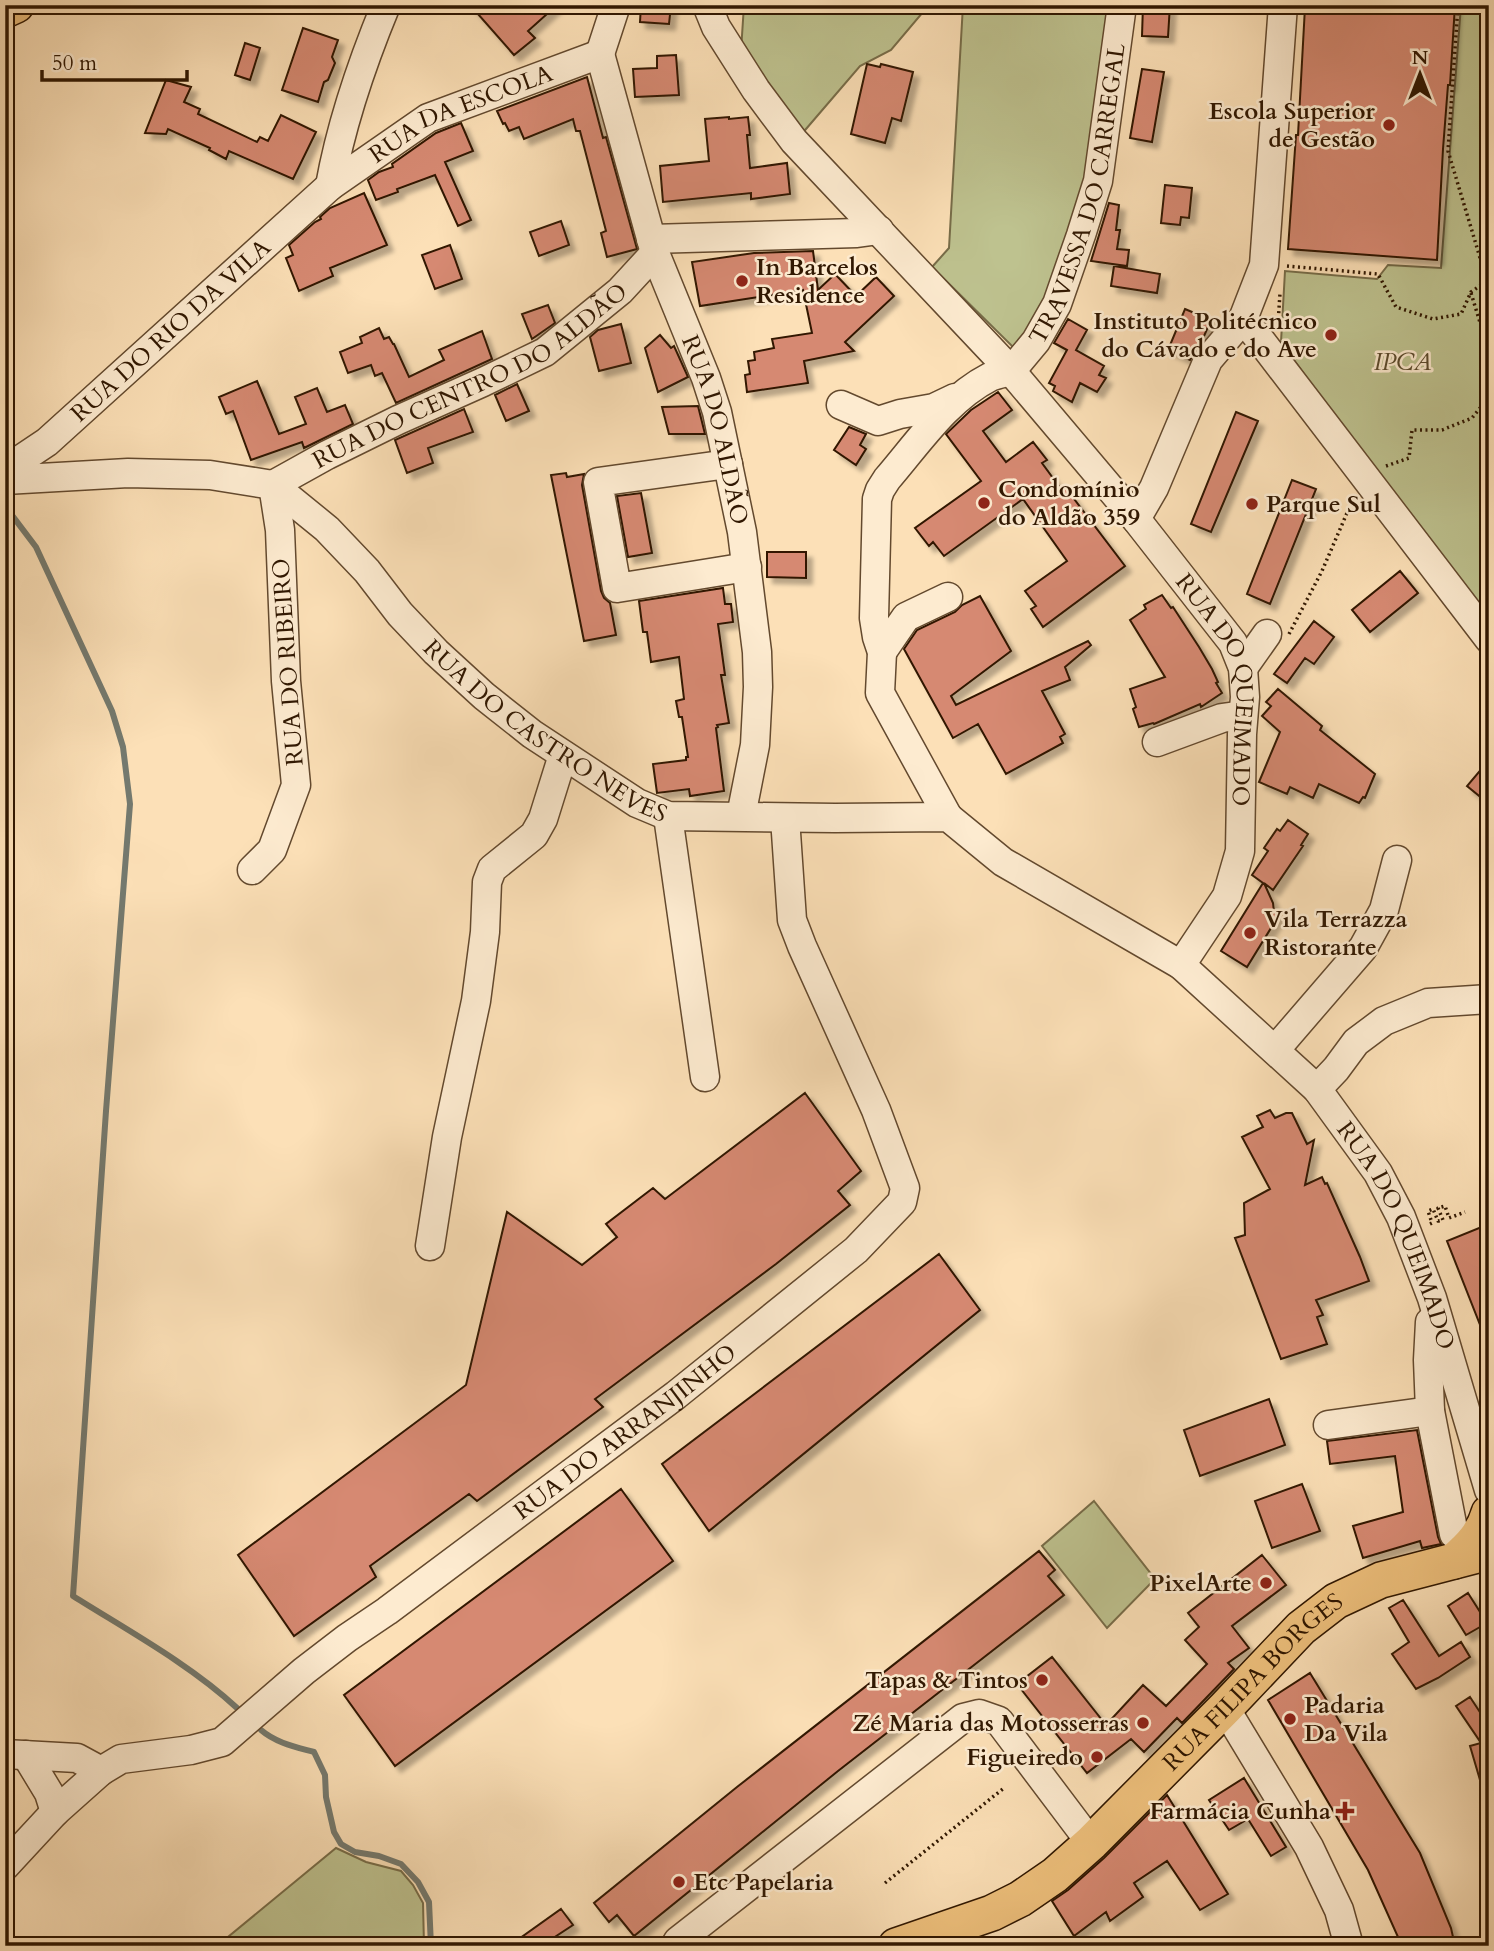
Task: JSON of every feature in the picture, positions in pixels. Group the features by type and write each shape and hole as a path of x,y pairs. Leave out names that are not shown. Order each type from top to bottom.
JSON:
{"main road":[{"path":"5,10 16,5"},
{"path":"1454,1547 1478,1536 1486,1525 1489,1513"},
{"name":"RUA FILIPA BORGES","path":"896,1946 992,1913 1020,1899 1055,1875 1091,1843 1301,1628 1336,1601 1454,1547 1477,1555 1489,1549"}],"street":[{"path":"330,186 335,154 386,5"},
{"path":"600,54 616,5"},
{"name":"RUA DO QUEIMADO","path":"707,5 716,27 756,90 794,141 1011,371 1136,519 1233,643 1255,651 1245,697 1240,851 1227,895 1181,965 1317,1089 1377,1173 1401,1217 1432,1298 1483,1447 1489,1490"},
{"name":"TRAVESSA DO CARREGAL","path":"1011,371 1036,341 1057,304 1094,195 1122,5"},
{"path":"1136,519 1154,488 1212,362 1243,319 1264,265 1283,5"},
{"name":"RUA DA ESCOLA","path":"330,186 428,118 600,54"},
{"name":"RUA DO ALDÃO","path":"600,54 653,246 717,412 742,532 757,652 758,687 755,745 741,816"},
{"name":"RUA DO RIO DA VILA","path":"5,470 47,442 330,186"},
{"path":"653,246 879,230"},
{"name":"RUA DO CENTRO DO ALDÃO","path":"273,485 398,420 483,383 545,352 620,291 653,246"},
{"path":"1243,319 1489,639"},
{"path":"1011,371 992,376 955,402 887,478 880,490 877,499 874,618 882,652 880,692 948,817 1003,862 1181,965"},
{"path":"841,405 878,421 955,402"},
{"path":"728,464 598,482 617,588 747,567"},
{"path":"5,480 128,473 210,475 273,485"},
{"name":"RUA DO CASTRO NEVES","path":"273,485 327,529 367,571 400,614 484,696 532,734 637,803 668,816 948,817"},
{"name":"RUA DO RIBEIRO","path":"253,870 272,850 296,785 286,681 280,530 273,485"},
{"path":"882,652 906,617 948,597"},
{"path":"1157,742 1222,718 1243,725"},
{"path":"430,1246 447,1137 477,1001 485,932 487,882 492,869 534,835 543,820 564,755"},
{"path":"668,816 705,1077"},
{"name":"RUA DO ARRANJINHO","path":"10,1852 101,1771 121,1759 222,1742 347,1638 435,1576 686,1387 856,1250 902,1202 905,1188 876,1110 792,920 785,818"},
{"path":"1275,1050 1363,948 1384,910 1397,860"},
{"path":"1317,1089 1356,1042 1384,1021 1428,1003 1489,999"},
{"path":"1432,1298 1428,1360 1430,1411 1454,1547"},
{"path":"1328,1425 1430,1411"},
{"path":"1225,1708 1309,1847 1339,1910 1349,1946"},
{"path":"675,1946 963,1718 979,1714 999,1721 1091,1843"},
{"path":"16,1754 77,1758 101,1771"},
{"path":"16,1754 49,1793 55,1812"}],"path":[{"path":"1458,5 1448,151 1488,281 1488,294"},
{"path":"1281,266 1378,274 1396,307 1433,319 1461,314 1471,292 1488,281"},
{"path":"1278,329 1280,291"},
{"path":"1471,292 1489,352"},
{"path":"1385,466 1409,458 1412,430 1442,430 1472,418 1489,397"},
{"path":"1255,651 1266,658 1274,654 1291,632 1322,571 1347,510"},
{"path":"1433,1223 1428,1211 1433,1209 1438,1221 1443,1220 1438,1208 1445,1206 1449,1218 1465,1212"},
{"path":"885,1883 1004,1788"}],"green space":[{"path":"744,5 929,5 891,50 860,66 800,136 741,51"},
{"path":"963,5 1117,5 1094,176 1037,329 1013,347 932,267 949,248"},
{"name":"IPCA","path":"1461,5 1489,5 1489,620 1373,470 1281,342 1285,271 1377,279 1388,265 1441,268"},
{"path":"1094,1501 1155,1579 1107,1628 1042,1546"},
{"path":"336,1848 366,1862 401,1871 423,1903 424,1946 217,1946"}],"building":[{"path":"470,5 557,5 528,31 535,38 514,55"},
{"path":"641,5 671,5 669,24 640,22"},
{"path":"1143,5 1170,5 1168,37 1142,36"},
{"name":"Escola Superior de Gestão","path":"1342,5 1455,5 1437,260 1288,249 1305,7 1341,9"},
{"path":"303,28 338,40 332,57 335,63 328,80 324,82 318,102 282,90"},
{"path":"245,43 260,48 250,80 235,75"},
{"path":"676,55 679,95 635,97 633,69 657,68 657,56"},
{"path":"867,64 880,67 881,64 913,72 901,121 892,118 885,143 851,134"},
{"path":"1142,69 1164,72 1152,142 1130,138"},
{"path":"587,77 637,249 607,257 601,233 606,231 580,131 576,131 573,119 524,139 519,127 509,131 497,111"},
{"path":"166,80 191,87 184,102 200,109 198,114 257,142 260,137 268,141 281,115 316,132 293,179 229,151 226,159 209,150 210,148 168,129 166,134 145,133"},
{"path":"748,117 750,168 787,163 790,194 751,199 751,193 663,202 660,166 709,161 705,119"},
{"path":"461,123 473,151 445,162 471,220 458,226 435,175 376,200 368,180 393,167 392,164 436,133"},
{"path":"1165,185 1192,188 1189,218 1181,217 1180,225 1161,223"},
{"path":"364,193 387,245 330,268 333,276 299,291 286,258 293,255 289,245 321,219 330,208"},
{"path":"1109,203 1119,205 1116,230 1120,230 1117,249 1129,250 1127,266 1091,261"},
{"path":"561,221 569,245 539,256 530,232"},
{"path":"450,245 462,279 435,289 422,255"},
{"path":"813,251 818,290 835,274 856,296 876,277 894,296 845,342 854,351 804,361 808,383 747,392 745,375 750,374 748,361 755,360 754,352 774,348 772,339 812,333 803,290 700,306 692,262 754,253"},
{"path":"1114,266 1160,274 1157,293 1111,286"},
{"path":"548,305 555,323 532,339 522,314"},
{"path":"1185,309 1211,320 1190,360 1168,350"},
{"path":"1068,319 1087,330 1076,350 1104,366 1099,375 1106,378 1097,392 1080,383 1072,402 1053,391 1055,386 1049,383 1067,350 1054,343"},
{"path":"621,324 631,363 599,371 590,337 598,330"},
{"path":"379,328 384,339 389,337 394,344 409,377 444,360 439,350 482,331 492,359 396,403 382,373 375,376 371,365 348,373 340,352 362,343 360,337"},
{"path":"660,335 671,348 674,346 688,377 658,392 645,348"},
{"path":"257,381 279,434 306,424 295,397 317,388 327,412 345,405 353,424 304,448 302,442 251,460 233,411 226,414 219,397"},
{"path":"517,384 529,411 506,421 495,395"},
{"path":"998,392 1012,410 983,431 1006,462 1033,442 1047,460 1042,463 1061,489 1065,487 1125,566 1043,627 1031,609 1036,606 1025,591 1067,561 1023,499 944,556 933,542 929,546 915,528 981,481 946,434 971,410"},
{"path":"698,406 705,434 669,434 662,407"},
{"path":"464,409 473,432 428,448 433,463 407,473 395,440"},
{"path":"1236,412 1258,421 1211,532 1191,524"},
{"path":"849,427 866,434 860,445 866,449 856,465 834,450"},
{"path":"566,473 567,477 584,474 582,485 601,591 610,603 616,635 584,641 551,475"},
{"path":"1292,480 1316,489 1270,604 1247,594"},
{"path":"641,493 652,553 628,557 617,496"},
{"path":"767,552 806,552 806,578 767,577"},
{"path":"1400,571 1418,593 1370,632 1352,610"},
{"path":"723,588 725,604 731,604 733,622 718,624 725,675 721,675 729,723 717,725 716,728 724,791 690,796 689,789 657,793 653,764 686,760 688,757 682,717 679,717 676,701 684,699 679,657 651,662 639,601"},
{"path":"1162,595 1199,647 1222,693 1201,707 1200,704 1154,724 1139,727 1130,689 1165,677 1130,620 1146,609 1144,605"},
{"path":"980,596 1011,651 951,696 956,705 1088,641 1091,645 1065,667 1070,680 1042,691 1065,734 1060,737 1063,743 1006,774 978,724 953,738 904,649 917,630 955,612 962,605"},
{"path":"1314,621 1334,637 1314,664 1305,658 1287,683 1274,674"},
{"path":"1278,689 1322,726 1320,730 1375,774 1365,798 1359,803 1319,784 1313,798 1290,787 1287,794 1259,782 1280,732 1262,716 1271,706 1266,702"},
{"path":"1489,760 1489,804 1467,786"},
{"path":"1288,820 1308,834 1301,845 1303,846 1273,890 1264,883 1274,912 1279,915 1247,967 1221,951 1263,883 1252,875 1268,851 1264,848 1277,829 1280,831"},
{"path":"805,1093 861,1171 838,1191 850,1205 776,1264 595,1399 603,1407 477,1501 469,1494 370,1566 376,1577 294,1636 238,1555 466,1385 507,1212 582,1265 617,1237 606,1224 653,1188 665,1199"},
{"path":"1270,1110 1275,1118 1292,1113 1307,1144 1314,1140 1305,1185 1322,1177 1325,1184 1327,1183 1369,1281 1316,1300 1323,1315 1317,1317 1327,1344 1281,1359 1235,1238 1245,1235 1244,1203 1270,1189 1242,1137 1263,1127 1257,1116"},
{"path":"1489,1224 1489,1345 1488,1345 1447,1241"},
{"path":"939,1254 980,1310 709,1531 662,1464"},
{"path":"1269,1399 1285,1445 1200,1476 1184,1430"},
{"path":"1417,1430 1441,1544 1422,1548 1420,1541 1363,1558 1353,1526 1403,1512 1395,1456 1330,1464 1327,1441"},
{"path":"1302,1484 1320,1531 1272,1548 1255,1501"},
{"path":"621,1489 673,1561 395,1766 344,1695"},
{"path":"1039,1551 1055,1570 1048,1576 1064,1595 838,1771 634,1936 617,1915 609,1922 594,1903 737,1787"},
{"path":"1262,1555 1286,1585 1232,1626 1249,1648 1228,1663 1234,1669 1182,1723 1177,1718 1144,1752 1131,1739 1087,1773 1017,1684 1052,1657 1106,1725 1143,1685 1166,1706 1207,1664 1185,1640 1199,1627 1188,1613"},
{"path":"1468,1593 1487,1623 1466,1635 1448,1606"},
{"path":"1403,1600 1439,1656 1461,1642 1470,1657 1416,1689 1392,1654 1409,1642 1389,1608"},
{"path":"1310,1673 1420,1853 1451,1928 1455,1946 1402,1946 1368,1870 1268,1700"},
{"path":"1470,1697 1489,1726 1489,1796 1485,1797 1470,1746 1481,1743 1456,1706"},
{"path":"1244,1778 1286,1847 1271,1856 1248,1819 1229,1830 1209,1800"},
{"path":"1167,1795 1228,1894 1200,1910 1167,1861 1134,1883 1143,1897 1110,1921 1106,1912 1074,1936 1052,1901 1104,1858"},
{"path":"561,1909 573,1925 541,1946 509,1946"}],"waterway":[{"path":"5,506 36,547 112,711 123,747 130,804 73,1596 200,1677 237,1708"},
{"path":"261,1730 280,1741 314,1752 325,1775 326,1797 334,1832 341,1844 355,1852 379,1856 401,1864 418,1882 429,1902 431,1946"}],"place":[{"name":"Escola Superior de Gestão","path":"1389,125"},
{"name":"In Barcelos Residence","path":"742,281"},
{"name":"Instituto Politécnico do Cávado e do Ave","path":"1331,335"},
{"name":"Condomínio do Aldão 359","path":"984,503"},
{"name":"Parque Sul","path":"1252,504"},
{"name":"Vila Terrazza Ristorante","path":"1250,933"},
{"name":"PixelArte","path":"1266,1583"},
{"name":"Tapas & Tintos","path":"1042,1680"},
{"name":"Padaria Da Vila","path":"1290,1719"},
{"name":"Zé Maria das Motosserras","path":"1143,1723"},
{"name":"Figueiredo","path":"1097,1757"},
{"name":"Farmácia Cunha","path":"1345,1811"},
{"name":"Etc Papelaria","path":"679,1882"}]}
